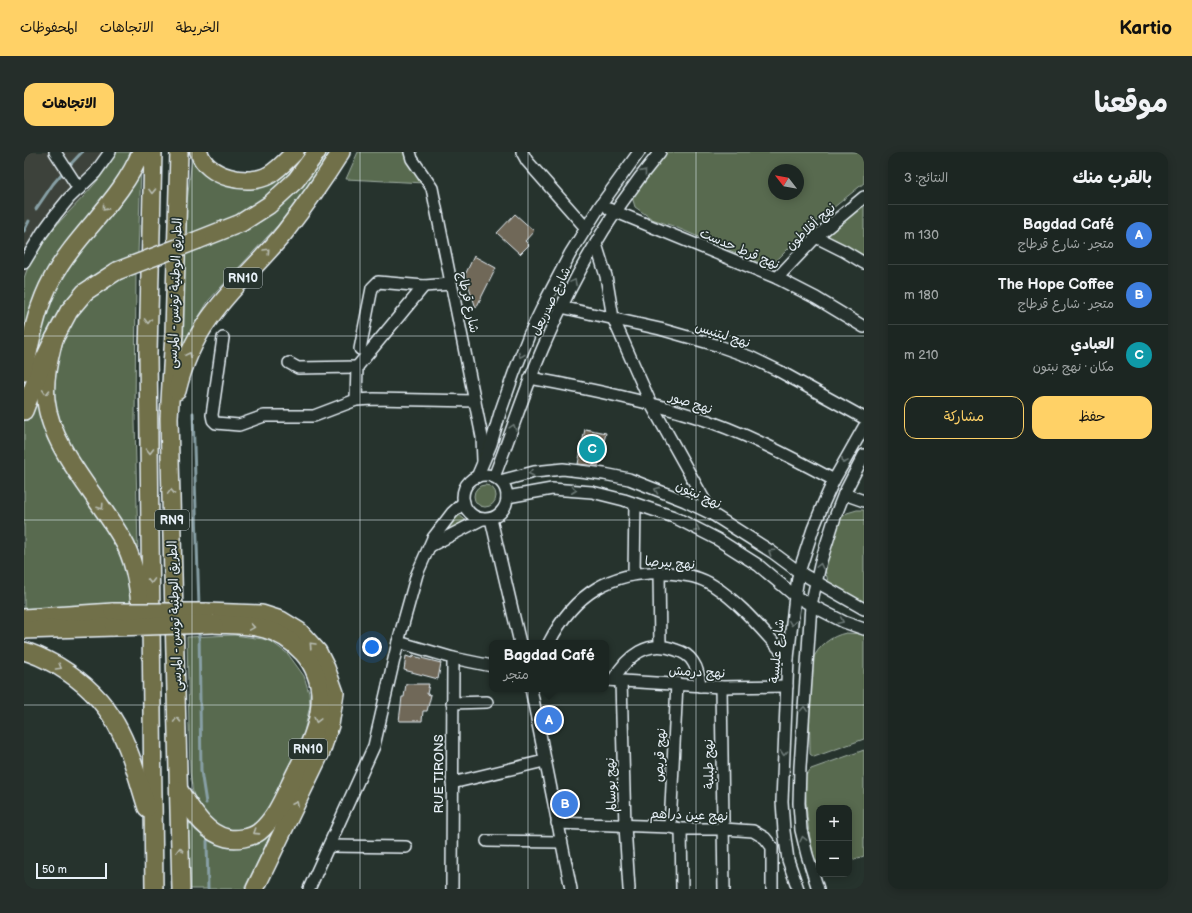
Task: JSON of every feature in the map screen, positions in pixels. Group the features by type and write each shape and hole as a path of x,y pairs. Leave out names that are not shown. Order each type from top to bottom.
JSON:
{"highway":[{"path":"24,372 34,326 42,301 52,279 78,241 114,196 136,165 142,152"},
{"name":"الطريق الوطنية تونس - المرسى","path":"153,152 148,352 152,673 152,824 154,889"},
{"name":"الطريق الوطنية تونس - المرسى","path":"179,152 174,333 169,418 181,889"},
{"path":"176,220 188,152"},
{"path":"200,152 201,158 209,167 220,174 234,179 249,181 268,176 284,164 295,152"},
{"path":"24,412 42,364 54,339 69,311 85,292 117,271 241,223 269,205 296,180 317,152"},
{"name":"RN10","path":"169,418 188,357 207,320 284,232 342,152"},
{"path":"54,339 48,362 46,399 49,416 55,433 71,462 126,546 134,566 139,592 142,638 152,673"},
{"path":"210,618 262,614 281,620 299,631 318,652 326,668 335,693 330,725 321,752 255,889"},
{"path":"24,618 114,619"},
{"name":"RN10","path":"24,630 114,619 210,618 265,629 281,635 296,645 309,660 318,678 320,699 318,718 309,747 274,815 258,833 244,838 228,838 213,832 198,819 179,790"},
{"path":"24,651 45,659 82,683 98,698 116,723 127,748 152,824"}],"street":[{"path":"55,152 79,189"},
{"path":"24,263 42,233 64,203 95,173 110,152"},
{"name":"شارع قرطاج","path":"410,152 412,159 432,188 482,437 483,463"},
{"path":"522,152 527,161 586,228"},
{"name":"شارع صدربعل","path":"477,476 491,444 500,413 529,335 566,260 600,206 639,152"},
{"name":"شارع صدربعل","path":"497,479 530,378 561,307 596,244 616,212 639,177 660,152"},
{"name":"نهج أفلاطون","path":"777,278 816,237 864,197"},
{"name":"نهج قرط حدست","path":"600,206 777,278 816,298 864,327"},
{"path":"816,237 864,263"},
{"path":"596,244 606,276 613,318 652,404 712,514"},
{"path":"360,348 374,284 378,282 424,286 451,284"},
{"path":"356,400 357,367 424,286"},
{"name":"نهج لبتنيس","path":"561,307 613,318 702,341 750,357 779,371 864,418"},
{"path":"223,338 212,416 216,423 240,425 264,416 314,416 356,400 475,401"},
{"path":"289,363 298,368 357,367"},
{"name":"نهج صور","path":"530,378 585,388 694,416 746,436 834,480"},
{"name":"شارع عليسة","path":"798,889 788,860 782,808 788,658 795,596 799,572 813,529 834,480 864,427"},
{"path":"818,889 801,830 800,803 800,767 811,606 828,537 844,494 864,455"},
{"name":"نهج نبتون","path":"497,479 548,469 563,469 604,474 629,479 685,501 712,514 772,552 799,572 864,609"},
{"path":"430,546 486,519 497,516 503,511 507,498 506,488 497,479 486,475 477,476 470,481 465,487 463,495 467,510 474,516 486,519"},
{"path":"507,498 552,489 567,489 592,492 674,517 717,539 758,565 795,596 811,606 844,622 864,629"},
{"path":"844,494 864,501"},
{"path":"319,889 309,889 374,746 398,642 417,574 433,538 452,514 464,502"},
{"path":"634,574 635,504"},
{"path":"486,519 519,640"},
{"path":"659,573 660,645"},
{"name":"نهج بيرصا","path":"551,640 566,615 581,599 608,582 634,574 659,573 699,577 715,586 742,608 788,658"},
{"path":"398,642 453,658 489,665"},
{"path":"613,680 618,671 631,657 646,649 660,645 688,655 694,662 698,672 700,686"},
{"name":"RUE TIRONS","path":"452,889 453,658"},
{"name":"نهج درمش","path":"613,680 721,687 787,686"},
{"name":"نهج بوسالم","path":"613,680 629,889"},
{"name":"نهج قربص","path":"677,683 675,828 682,889"},
{"name":"نهج طبلبة","path":"721,687 724,889"},
{"path":"532,692 544,761 571,889"},
{"path":"452,703 487,702"},
{"path":"452,783 544,761"},
{"name":"نهج عين دراهم","path":"557,823 753,831 765,838 772,847 772,889"},
{"path":"487,842 561,842"},
{"path":"329,846 406,847"}],"shaded area":[{"path":"24,152 135,152 24,348"}],"green space":[{"path":"116,152 135,152 132,161 77,237 24,348 24,278 32,259 54,228 94,185"},
{"path":"301,152 331,152 308,186 278,225 209,300 195,323 179,356 183,237 192,158 195,158 232,184"},
{"path":"358,152 411,152 425,183 346,179"},
{"path":"664,152 864,152 864,183 812,225 774,263 764,265 673,226 652,219 635,207 632,197"},
{"path":"141,168 138,254 98,272 74,291 64,303 48,330 24,390 24,379 51,290"},
{"path":"864,198 864,258 821,234"},
{"path":"136,273 135,422 138,548 135,549 68,442 59,422 53,391 54,364 67,327 83,306 94,297 121,279"},
{"path":"36,394 41,418 60,458 121,554 127,567 135,607 24,611 24,420"},
{"path":"485,485 493,488 496,496 493,504 485,507 477,504 474,496 477,488"},
{"path":"857,510 864,510 864,603 835,588 828,581 825,570 825,561 840,519 847,513"},
{"path":"458,514 469,523 440,537"},
{"path":"846,633 864,634 864,739 814,757 810,754 809,705 812,661 821,646 830,639"},
{"path":"234,635 263,639 272,642 288,654 304,676 309,693 310,705 304,732 268,810 255,825 246,830 231,832 214,827 194,800 190,772 187,637"},
{"path":"864,750 864,856 852,860 852,805 816,805 816,861 810,837 805,776 811,769"},
{"path":"187,821 206,838 226,846 248,845 260,841 271,834 244,889 187,889"}],"building":[{"path":"515,214 534,231 525,241 529,245 520,254 497,233"},
{"path":"474,256 496,268 476,308 465,275"},
{"path":"585,429 606,433 598,466 578,464"},
{"path":"406,656 412,658 413,656 441,663 438,679 404,670"},
{"path":"406,684 429,684 427,694 431,695 427,711 423,711 422,721 399,721 402,697 404,697"}],"waterway":[{"path":"68,167 82,152"},
{"path":"36,209 64,171"},
{"path":"24,231 29,221"},
{"path":"193,413 199,607"},
{"path":"199,630 201,771 206,803"},
{"path":"207,841 208,889"}],"place":[{"name":"العبادي","path":"592,449"},
{"name":"Bagdad Café","path":"549,720"},
{"name":"The Hope Coffee","path":"565,804"}]}
